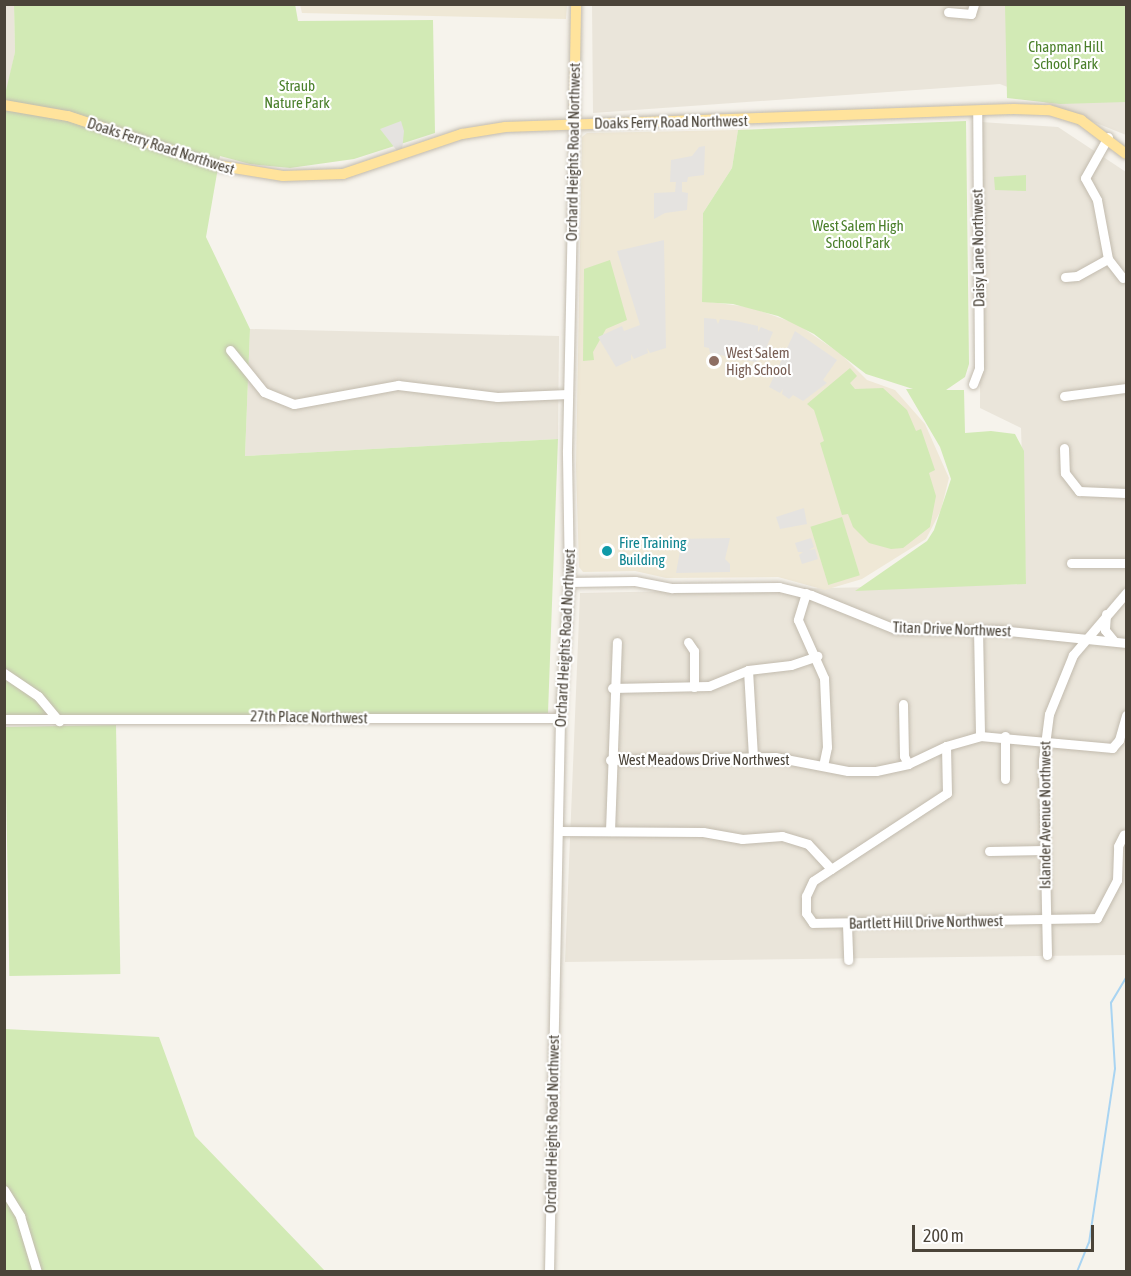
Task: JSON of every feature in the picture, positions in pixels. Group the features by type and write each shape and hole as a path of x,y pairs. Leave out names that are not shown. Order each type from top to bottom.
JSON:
{"main road":[{"name":"Orchard Heights Road Northwest","path":"574,124 576,4"},
{"name":"Doaks Ferry Road Northwest","path":"4,105 68,116 234,170 306,177 356,170 470,132 574,124 681,124 977,111 1049,110 1081,120 1108,137 1126,154"}],"street":[{"path":"948,12 972,9"},
{"name":"Daisy Lane Northwest","path":"973,384 979,368 977,111"},
{"name":"Orchard Heights Road Northwest","path":"549,1272 560,718 570,582 568,394 574,124"},
{"path":"1108,137 1085,178 1097,200 1108,259 1123,278"},
{"path":"1065,277 1077,276 1108,259"},
{"path":"230,350 264,392 294,404 398,385 497,398 568,394"},
{"path":"1064,396 1126,388"},
{"path":"1064,448 1065,473 1079,491 1126,493"},
{"path":"1071,564 1126,563"},
{"name":"Titan Drive Northwest","path":"570,582 635,581 672,588 779,586 806,592 895,629 978,629 1126,643"},
{"path":"806,592 798,620 817,656 826,688 827,747 823,766"},
{"name":"Islander Avenue Northwest","path":"1047,955 1044,741 1059,682 1085,638 1126,593"},
{"path":"1106,614 1105,630 1114,641"},
{"path":"978,629 980,736"},
{"path":"609,831 612,688 617,642"},
{"path":"688,642 694,651 694,687"},
{"path":"612,688 694,687 720,683 748,670 791,665 817,656"},
{"path":"748,670 753,757"},
{"path":"4,673 38,696 58,721"},
{"path":"903,704 904,756 908,764"},
{"name":"West Meadows Drive Northwest","path":"610,760 753,757 794,759 860,772 908,764 946,746 980,736 1005,736 1112,748 1119,740 1126,715"},
{"name":"27th Place Northwest","path":"4,719 58,721 254,716 560,718"},
{"path":"1005,736 1005,779"},
{"path":"558,831 703,832 742,839 782,836 808,844 831,869 947,793 946,746"},
{"name":"Bartlett Hill Drive Northwest","path":"831,869 808,887 808,918 819,925 1092,919 1101,914 1117,880 1118,846 1124,834"},
{"path":"989,851 1045,850"},
{"path":"847,924 848,960"},
{"path":"4,1190 17,1208 37,1272"}],"shaded area":[{"path":"300,4 567,5 566,19 302,13"},
{"path":"5,5 14,5 15,52 5,99"},
{"path":"592,5 1126,5 1126,135 1000,84 593,113"},
{"path":"401,121 404,131 402,151 398,152 380,129"},
{"path":"981,122 1058,127 1126,172 1126,955 565,962 580,593 1026,584 1021,428 980,408"},
{"name":"West Salem High School","path":"738,130 732,168 703,213 702,301 749,307 797,324 841,354 867,380 895,390 925,424 949,478 941,510 926,539 862,579 825,590 778,577 666,578 635,571 583,572 579,567 576,466 582,137 587,133"},
{"path":"705,146 704,175 688,177 687,182 682,182 682,192 688,193 687,210 665,213 654,219 654,193 675,192 676,182 670,182 671,160 692,156 699,147"},
{"path":"664,240 666,348 650,353 647,348 648,353 634,359 631,354 631,360 616,367 598,337 622,326 624,331 640,325 617,251"},
{"path":"704,318 716,319 718,324 720,319 736,321 758,326 758,332 761,327 773,332 762,358 755,362 710,353 709,348 704,347"},
{"path":"250,329 559,336 558,439 245,456"},
{"path":"795,331 837,360 823,380 827,383 803,401 793,395 789,399 782,394 783,389 780,393 769,387"},
{"path":"804,508 807,524 780,529 776,517"},
{"path":"730,538 725,559 730,564 730,572 676,573 680,551 675,548 675,539"},
{"path":"811,538 814,547 809,550 815,549 818,559 802,564 799,555 803,552 798,552 795,543"}],"green space":[{"name":"Straub Nature Park","path":"295,4 298,21 433,20 435,133 354,159 290,168 250,164 220,156 206,237 250,329 245,456 558,439 548,713 5,721 4,99 15,52 14,5"},
{"name":"Chapman Hill School Park","path":"1005,5 1126,5 1126,102 1060,104 1007,98"},
{"name":"West Salem High School Park","path":"966,121 969,364 965,377 946,390 964,390 965,433 991,431 1015,434 1024,451 1026,584 855,591 927,541 934,530 951,479 940,447 906,389 913,389 866,374 814,334 778,316 733,304 702,302 703,213 732,168 738,130"},
{"path":"1026,175 1026,191 995,190 994,177"},
{"path":"610,260 627,320 606,329 593,352 594,360 583,361 584,269"},
{"path":"850,368 857,376 850,383 855,389 883,388 907,410 916,431 921,429 935,470 929,473 936,496 930,527 903,548 891,549 869,543 853,527 848,514 842,515 820,443 824,441 814,410 807,404"},
{"path":"842,517 860,575 828,585 810,527"},
{"path":"116,725 120,974 9,976 5,727"},
{"path":"5,1029 159,1037 195,1136 325,1271 5,1272"}],"waterway":[{"path":"1077,1272 1089,1243 1115,1069 1111,1003 1126,978"}],"place":[{"name":"West Salem High School","path":"714,361"},
{"name":"Fire Training Building","path":"607,551"}]}
